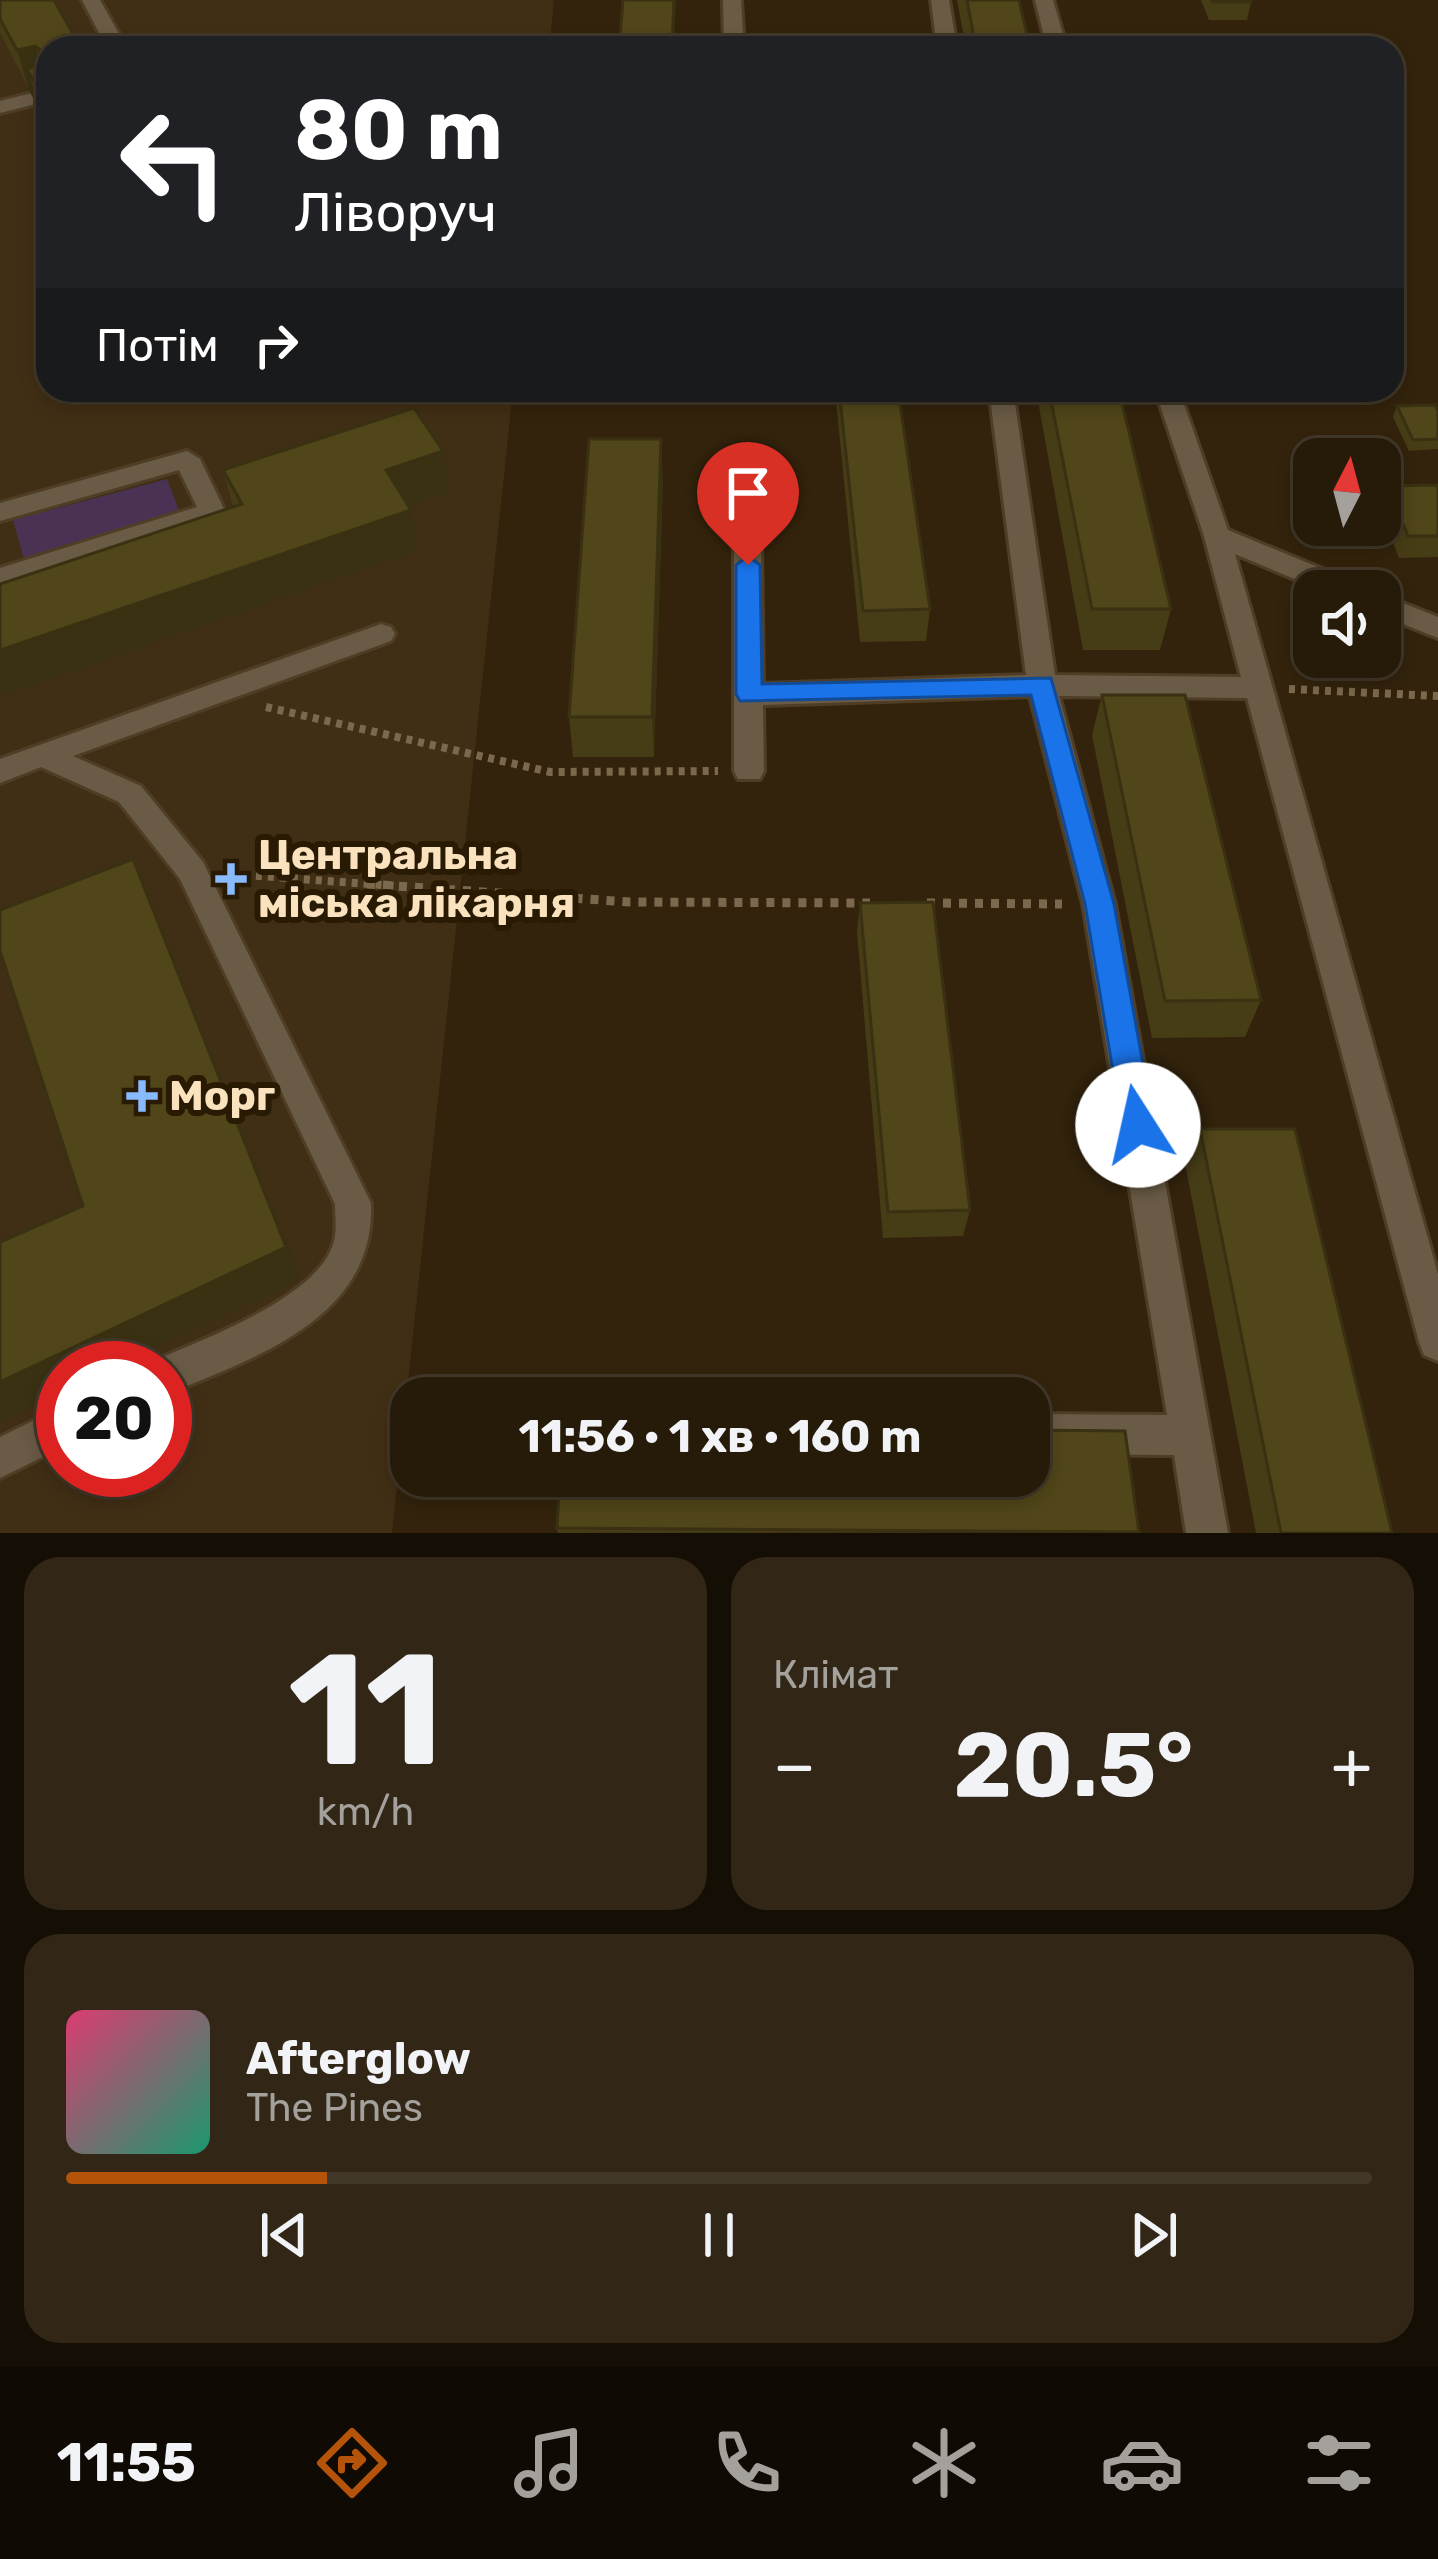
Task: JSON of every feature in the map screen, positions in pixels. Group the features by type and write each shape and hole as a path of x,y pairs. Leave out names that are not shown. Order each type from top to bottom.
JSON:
{"street":[{"path":"91,0 110,36"},
{"path":"732,0 734,36"},
{"path":"940,0 945,36"},
{"path":"1044,0 1054,36"},
{"path":"0,107 36,97"},
{"path":"1002,402 1042,685 1099,904 1207,1533"},
{"path":"1171,402 1217,536 1438,1342"},
{"path":"0,512 187,459 212,511 4,567"},
{"path":"747,479 749,771"},
{"path":"1217,536 1299,570"},
{"path":"1401,613 1438,628"},
{"path":"0,771 381,634"},
{"path":"749,694 1042,685 1258,688"},
{"path":"42,755 130,794 192,871 353,1203 353,1243 334,1277 312,1302 192,1362"},
{"path":"1050,1434 1192,1435"},
{"path":"0,1458 36,1440"}],"path":[{"path":"1258,688 1438,696"},
{"path":"214,696 550,772 749,771"},
{"path":"192,871 630,902 888,903"},
{"path":"912,903 1099,904"}],"shaded area":[{"name":"Центральна міська лікарня","path":"0,0 554,0 550,36 36,36 36,402 512,402 409,1377 390,1377 390,1497 396,1497 392,1533 0,1533"},
{"path":"167,479 181,516 24,559 13,520"}],"building":[{"path":"0,0 54,0 74,36 36,36 36,47 17,50 0,19"},
{"path":"623,0 674,0 672,36 620,36"},
{"path":"967,0 1019,0 1027,36 974,36"},
{"path":"840,402 900,402 930,609 863,611"},
{"path":"1051,402 1122,402 1171,609 1092,609"},
{"path":"1435,405 1438,439 1413,440 1397,406"},
{"path":"414,408 443,451 386,470 411,510 0,650 0,584 242,504 223,470"},
{"path":"589,439 661,439 652,717 569,717"},
{"path":"1438,485 1438,536 1408,536 1401,518 1401,486"},
{"path":"1102,695 1185,695 1261,1000 1165,1001"},
{"name":"Морг","path":"133,859 286,1247 87,1341 36,1341 36,1365 0,1382 0,1242 83,1206 0,951 0,910"},
{"path":"933,902 970,1210 888,1212 860,903"},
{"path":"1200,1129 1295,1129 1392,1533 1281,1533"},
{"path":"1050,1430 1125,1431 1139,1532 557,1528 559,1497 1050,1497"}],"place":[{"name":"Центральна міська лікарня","path":"231,879"},
{"name":"Морг","path":"142,1096"}],"route":[{"path":"748,565 749,694 1042,685 1099,904 1138,1125"}]}
